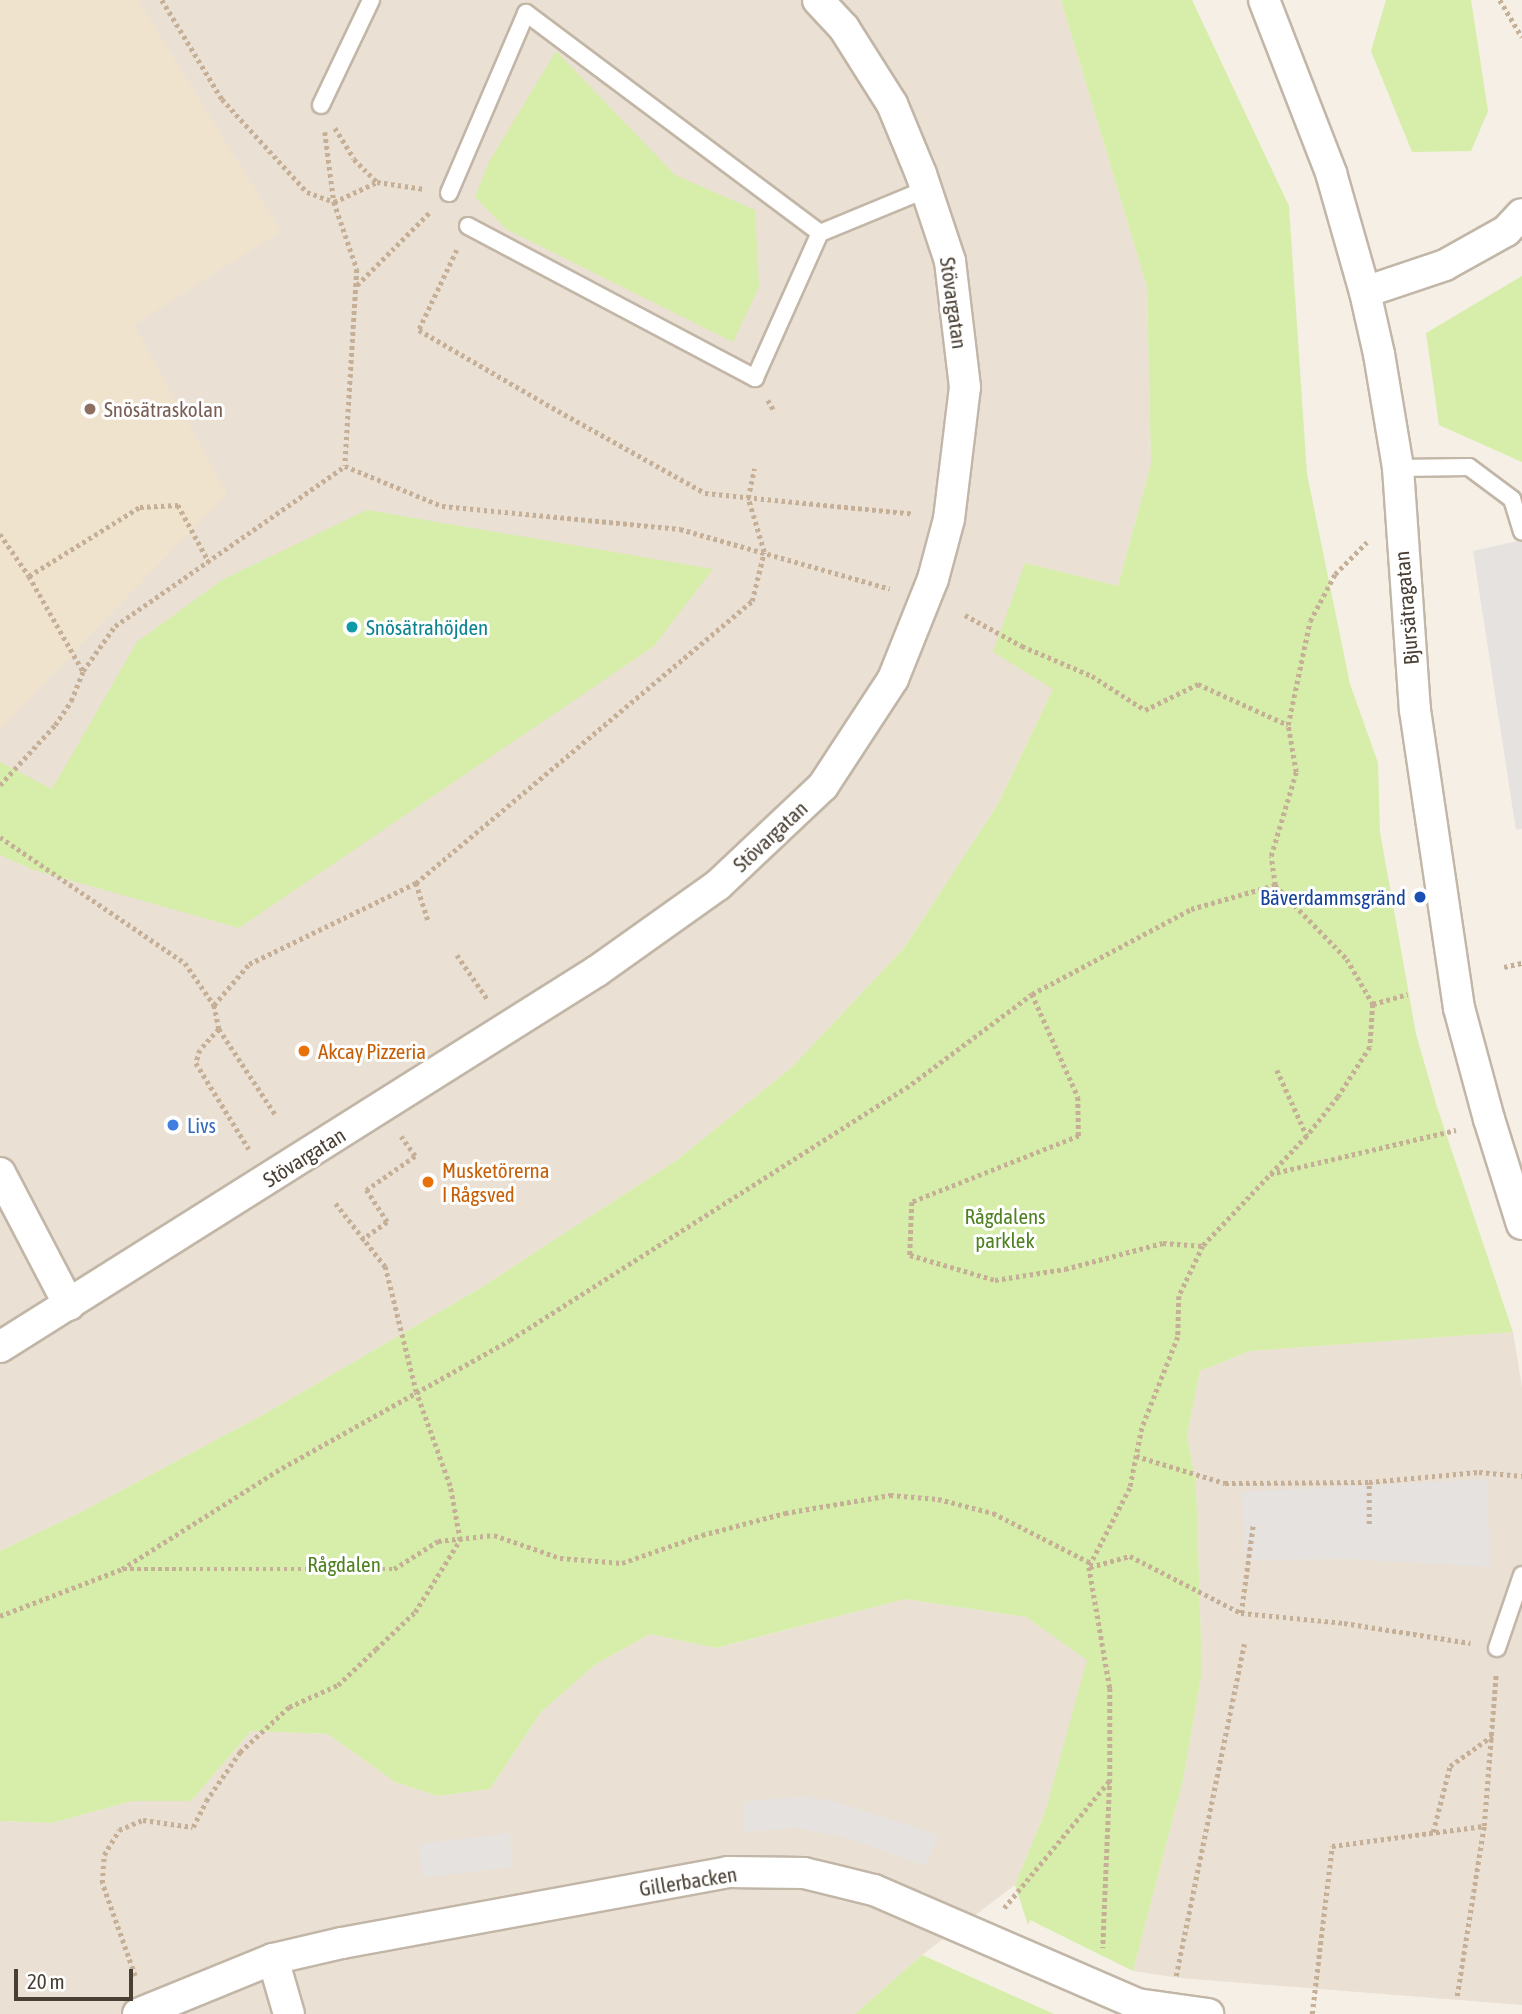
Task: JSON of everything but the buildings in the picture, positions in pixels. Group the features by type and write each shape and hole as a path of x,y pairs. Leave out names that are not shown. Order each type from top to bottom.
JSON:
{"street":[{"name":"Stövargatan","path":"0,1347 597,971 718,885 823,786 892,679 933,579 948,519 965,387 950,261 927,189 892,104 844,28 818,0"},
{"name":"Bjursätragatan","path":"1264,0 1331,173 1365,292 1398,468 1415,710 1459,1008 1489,1119 1522,1224"},
{"path":"1365,292 1446,265 1506,230 1522,214"},
{"path":"0,1172 69,1305"},
{"name":"Gillerbacken","path":"157,2011 273,1959 342,1943 728,1872 804,1872 874,1890 1137,2004 1208,2014"},
{"path":"273,1959 289,2014"}],"lane":[{"path":"321,105 371,0"},
{"path":"449,193 526,13 820,233"},
{"path":"468,226 755,378 820,233 927,189"},
{"path":"1398,468 1469,467 1512,499 1522,532"},
{"path":"1497,1648 1522,1575"}],"path":[{"path":"162,0 222,99 307,192 334,202 377,182 449,193"},
{"path":"1500,0 1522,37"},
{"path":"321,105 334,202 357,270 345,466"},
{"path":"321,105 354,159 377,182"},
{"path":"356,286 449,193"},
{"path":"468,226 419,330 705,493 919,515"},
{"path":"345,466 442,506 680,529 898,592"},
{"path":"0,785 55,725 71,701 83,671 115,626 345,466"},
{"path":"214,1005 249,964 416,883 752,601 764,552 748,498 754,469"},
{"path":"29,576 141,507 178,505 209,562"},
{"path":"0,534 29,576 83,671"},
{"path":"1103,1948 1110,1779 1110,1688 1090,1565 1130,1488 1142,1428 1178,1336 1179,1296 1203,1246 1307,1136 1338,1097 1370,1047 1373,1004 1347,959 1275,885 1271,856 1296,772 1288,725 1310,621 1335,574 1366,542 1401,535"},
{"path":"965,615 1022,646 1092,676 1145,710 1198,684 1288,725"},
{"path":"0,837 185,963 214,1005 219,1029 275,1114"},
{"path":"416,883 428,920"},
{"path":"0,1616 122,1569 282,1468 510,1340 906,1088 1032,994 1191,909 1275,885"},
{"path":"457,955 490,1003"},
{"path":"1504,967 1522,962"},
{"path":"1032,994 1078,1097 1079,1136 912,1202 910,1255 995,1280 1065,1269 1163,1243 1203,1246"},
{"path":"1373,1004 1408,994"},
{"path":"219,1029 200,1050 196,1063 251,1153"},
{"path":"1277,1070 1307,1136"},
{"path":"1269,1174 1456,1130"},
{"path":"361,1240 387,1222 366,1190 415,1156 400,1135"},
{"path":"135,1976 102,1883 103,1855 119,1830 143,1820 193,1827 206,1801 240,1752 289,1707 338,1685 415,1612 460,1540 450,1486 416,1392 385,1267 361,1240 334,1202"},
{"path":"1136,1456 1225,1483 1369,1482 1479,1472 1522,1476"},
{"path":"1369,1482 1369,1524"},
{"path":"122,1569 394,1569 438,1541 494,1535 560,1558 622,1563 702,1535 785,1513 890,1495 938,1499 993,1513 1090,1565 1130,1556 1241,1613 1344,1623 1497,1648 1493,1735 1484,1826 1457,1996"},
{"path":"1241,1613 1253,1525"},
{"path":"1176,1976 1244,1644"},
{"path":"1433,1832 1450,1766 1493,1735"},
{"path":"985,1938 1001,1912 1110,1779"},
{"path":"1312,2014 1332,1846 1484,1826"}],"shaded area":[{"path":"0,0 1061,0 1147,287 1151,464 1118,586 1025,563 1053,689 998,804 904,948 792,1067 677,1160 482,1287 268,1412 83,1511 0,1551"},
{"name":"Snösätraskolan","path":"0,0 138,0 281,231 134,325 227,493 0,729"},
{"path":"1522,540 1522,829 1516,830 1473,551"},
{"path":"1513,1332 1522,1387 1522,2005 1180,1978 1133,1971 1183,1780 1202,1672 1196,1483 1187,1436 1200,1371 1250,1351"},
{"path":"1487,1479 1490,1567 1348,1559 1247,1560 1241,1492"},
{"path":"905,1599 1026,1617 1088,1660 1045,1812 1015,1885 922,1955 855,2014 0,2014 0,1821 52,1823 132,1801 191,1801 251,1731 328,1734 395,1782 438,1796 490,1789 541,1712 596,1664 650,1634 717,1648"},
{"path":"805,1796 840,1803 938,1835 926,1866 846,1838 797,1828 744,1832 744,1802"},
{"path":"509,1833 513,1867 423,1878 419,1844"}],"green space":[{"name":"Rågdalen","path":"1061,0 1192,0 1289,206 1307,474 1350,684 1378,763 1380,832 1416,1034 1437,1107 1513,1332 1250,1351 1200,1371 1187,1436 1196,1483 1202,1672 1183,1780 1133,1971 1030,1920 1028,1925 1015,1885 1045,1812 1087,1660 1026,1617 905,1599 716,1648 650,1634 596,1664 541,1712 490,1789 438,1796 395,1782 328,1734 251,1731 191,1801 132,1801 52,1823 0,1821 0,1551 83,1511 268,1412 482,1287 677,1160 792,1067 904,948 998,804 1053,689 993,652 1025,563 1118,586 1151,464 1147,287"},
{"path":"1386,0 1471,0 1488,111 1471,151 1412,152 1371,51"},
{"path":"556,51 675,175 755,210 759,287 733,342 506,229 475,197 489,162"},
{"path":"1522,276 1522,462 1439,425 1426,333"},
{"path":"367,510 713,569 654,646 239,928 34,870 0,855 0,762 52,789 137,642 222,580"},
{"path":"922,1955 1054,2014 855,2014"}],"place":[{"name":"Snösätraskolan","path":"90,409"},
{"name":"Snösätrahöjden","path":"352,627"},
{"name":"Bäverdammsgränd","path":"1420,897"},
{"name":"Akcay Pizzeria","path":"304,1051"},
{"name":"Livs","path":"173,1125"},
{"name":"Musketörerna I Rågsved","path":"428,1182"}],"park label":[{"name":"Rågdalens parklek","path":"1005,1228"}]}
